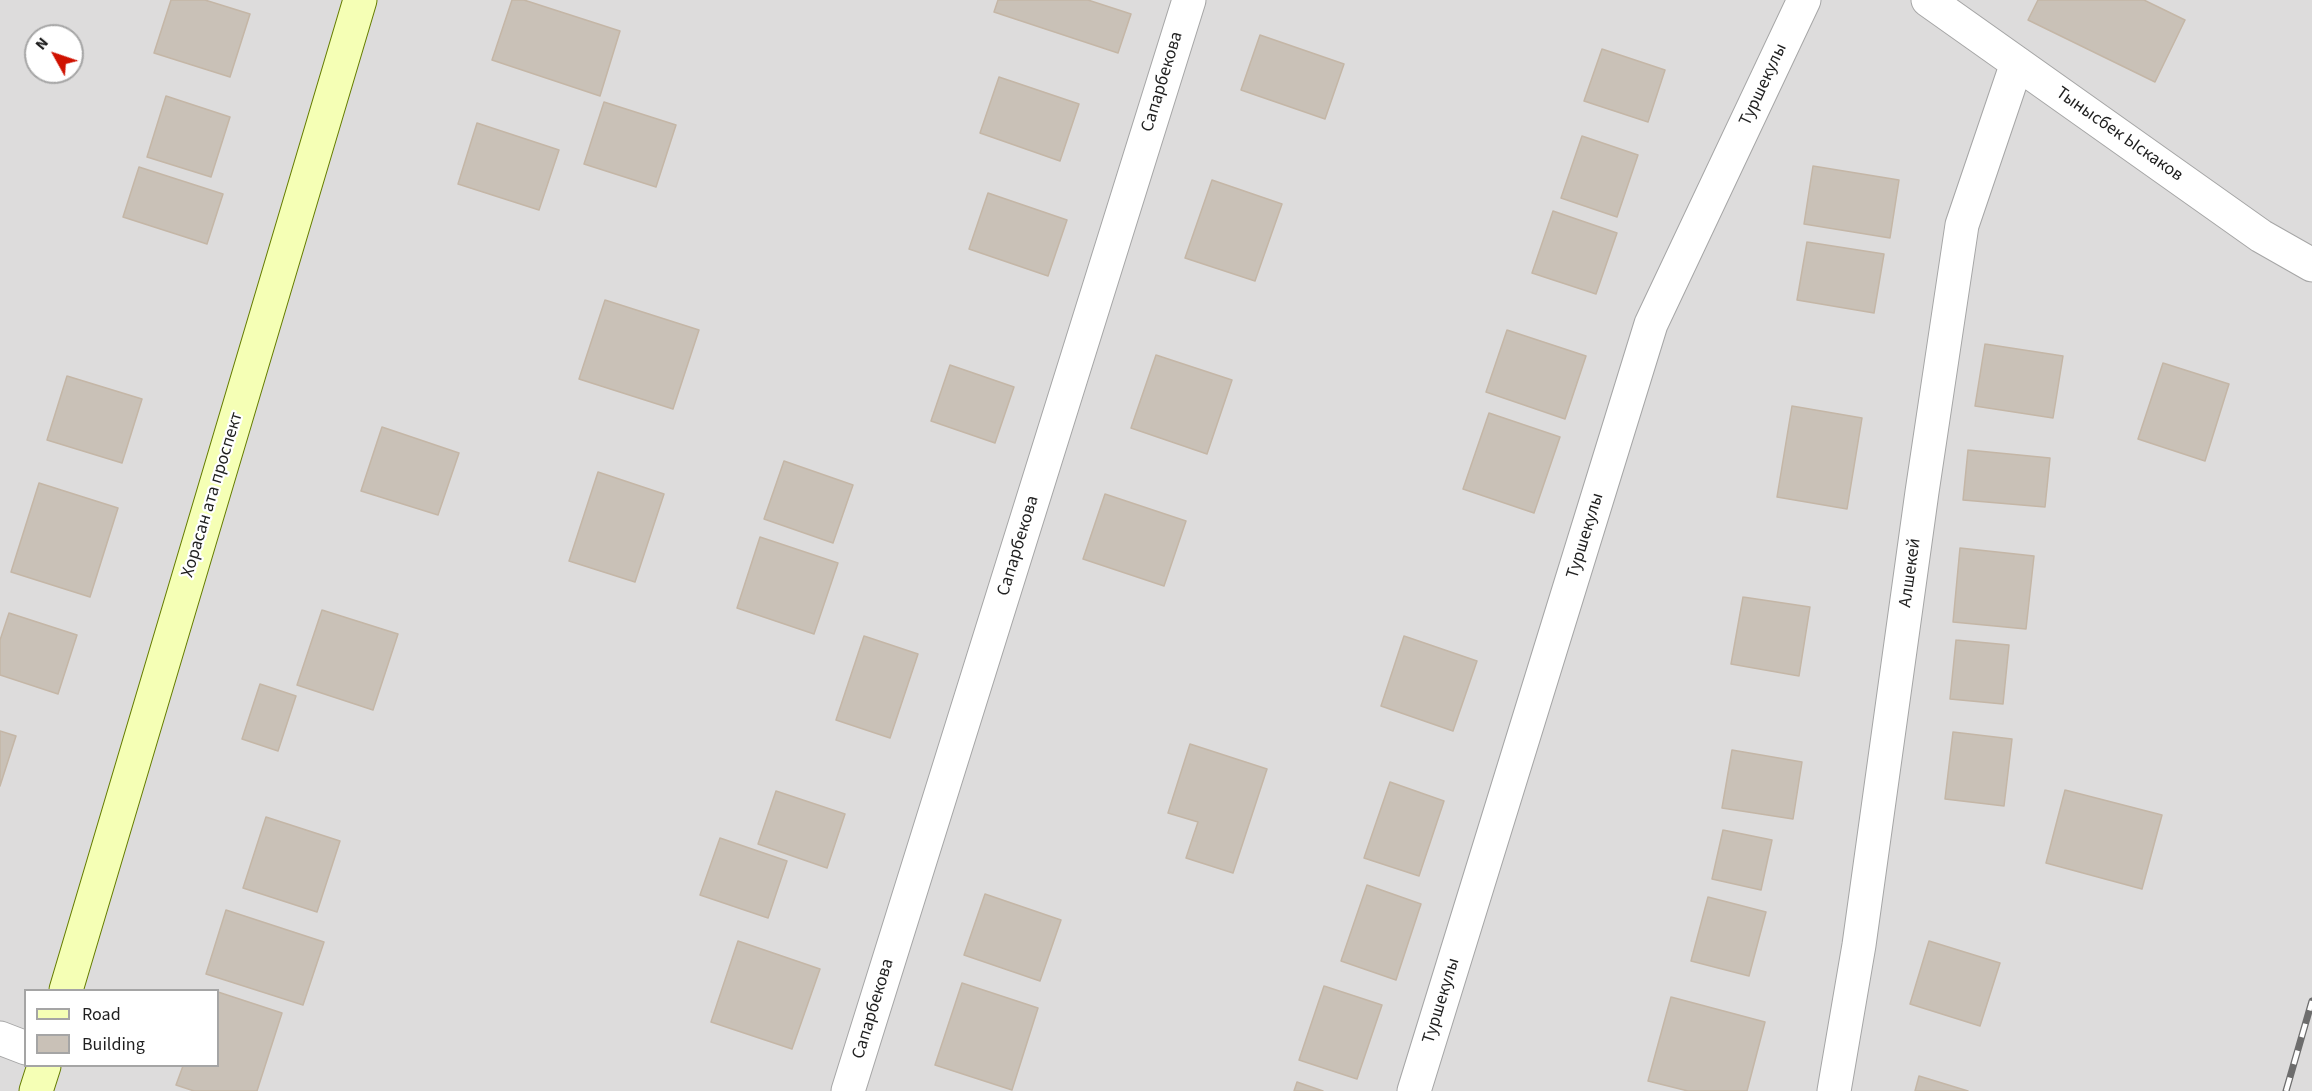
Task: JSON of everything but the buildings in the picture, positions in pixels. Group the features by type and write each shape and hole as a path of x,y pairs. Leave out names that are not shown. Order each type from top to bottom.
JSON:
{"main road":[{"name":"Хорасан ата проспект","path":"66,989 360,0"},
{"path":"36,1091 43,1067"}],"street":[{"name":"Сапарбекова","path":"849,1091 1189,0"},
{"name":"Туршекулы","path":"1414,1091 1651,324 1804,0"},
{"name":"Тынысбек Ыскаков","path":"1928,0 2261,236 2312,265"},
{"name":"Алшекей","path":"1834,1091 1859,945 1962,225 2017,63"},
{"path":"0,1038 24,1047"}],"shaded area":[{"path":"0,0 2312,0 2312,1091 0,1091"}],"railway":[{"path":"2286,1091 2312,1001"}]}
